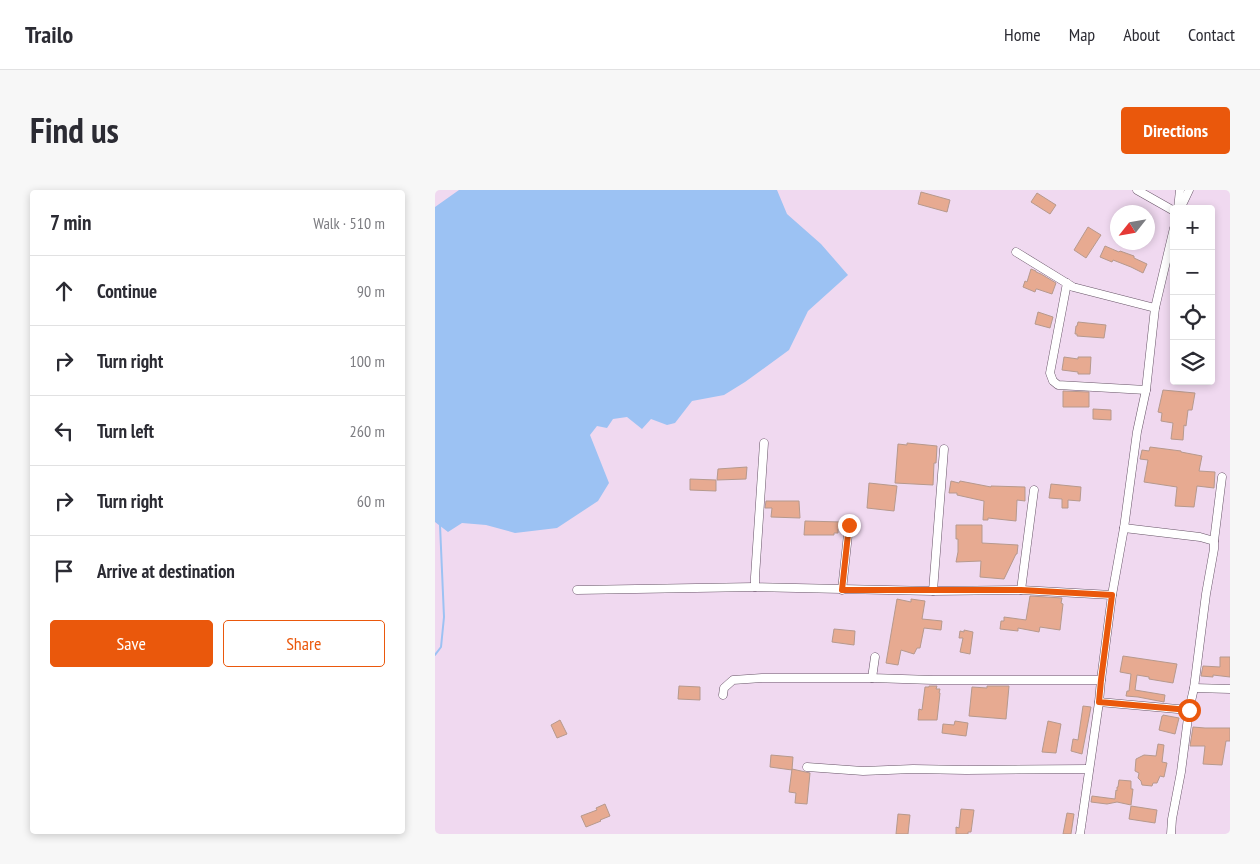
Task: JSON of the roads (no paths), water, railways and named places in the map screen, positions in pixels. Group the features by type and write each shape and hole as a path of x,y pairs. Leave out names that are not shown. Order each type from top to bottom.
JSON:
{"street":[{"path":"1137,190 1170,209"},
{"path":"1179,205 1180,190"},
{"path":"1181,205 1189,190"},
{"path":"1080,834 1112,595 1124,528 1137,432 1146,390 1155,308 1170,245"},
{"path":"1016,252 1073,287 1155,308"},
{"path":"1067,283 1050,374 1053,381 1058,385 1146,390"},
{"path":"755,587 764,443"},
{"path":"933,591 944,449"},
{"path":"1171,834 1189,710 1194,688 1223,477"},
{"path":"1021,590 1034,490"},
{"path":"842,590 849,525"},
{"path":"1124,528 1200,536 1214,541"},
{"path":"577,590 755,587 842,590 1021,590 1112,595"},
{"path":"872,678 875,657"},
{"path":"723,695 724,688 733,680 762,678 1101,680"},
{"path":"1194,688 1230,689"},
{"path":"1099,702 1189,710"},
{"path":"807,767 863,771 913,769 1089,769"}],"water":[{"path":"459,190 777,190 787,214 821,244 848,275 808,311 789,350 724,395 692,401 675,423 667,425 651,419 642,429 627,417 613,419 607,428 597,426 590,435 609,483 598,501 557,528 515,533 486,525 462,523 448,532 435,522 435,207"}],"waterway":[{"path":"435,655 441,647 444,617 440,525"}]}
